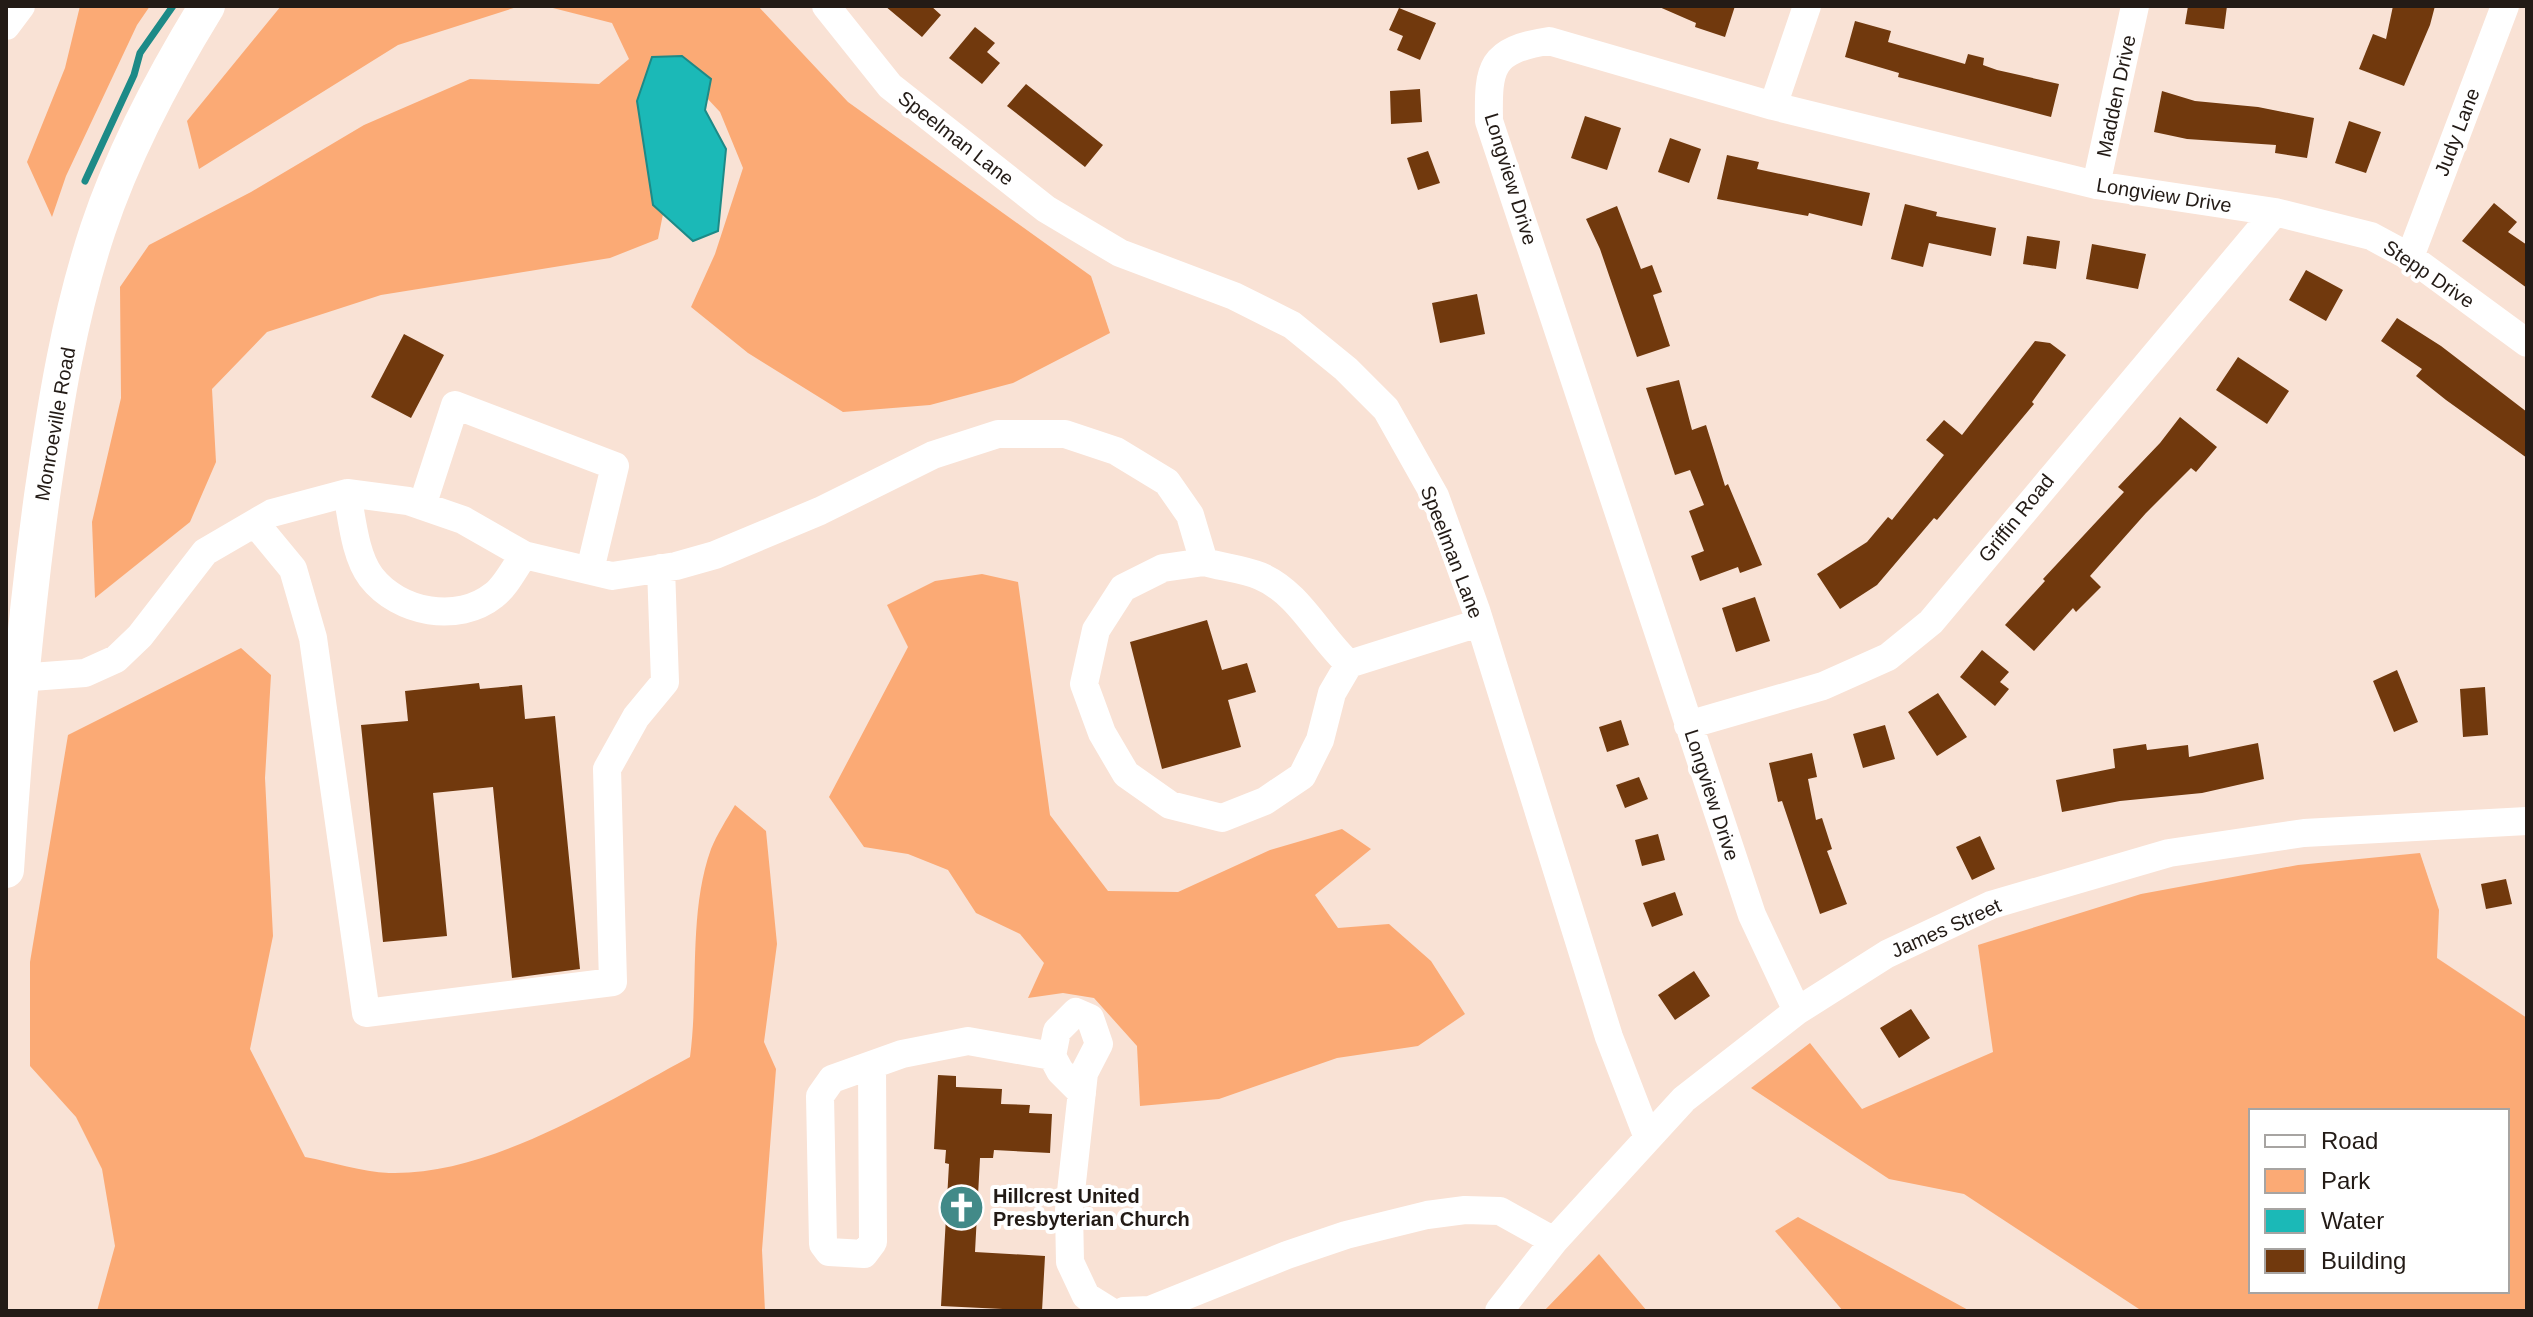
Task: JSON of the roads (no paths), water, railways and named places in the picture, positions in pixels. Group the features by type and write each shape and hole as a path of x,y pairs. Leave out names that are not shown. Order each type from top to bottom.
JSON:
{"main road":[{"name":"Monroeville Road","path":"6,870 18,678 15,630 54,413 86,267 116,181 139,131 207,6"}],"street":[{"path":"6,26 21,6"},
{"name":"Speelman Lane","path":"826,6 890,86 1046,209 1120,253 1234,296 1292,325 1346,369 1386,409 1435,496 1479,623 1609,1037 1648,1138"},
{"path":"1773,106 1807,6"},
{"name":"Madden Drive","path":"2096,185 2135,6"},
{"name":"Judy Lane","path":"2410,257 2505,6"},
{"name":"Longview Drive","path":"1797,1011 1752,915 1489,121 1488,79 1498,60 1520,45 1549,41 1773,106 2096,185 2275,212"},
{"name":"Stepp Drive","path":"2275,212 2371,236 2410,257 2527,343"},
{"name":"Griffin Road","path":"1688,725 1823,686 1888,657 1931,622 2275,212"},
{"path":"422,506 455,405 470,410 615,466 590,570"},
{"path":"18,678 85,673 116,659 140,636 205,552 255,523 305,502 347,493 408,501 463,520 524,555 612,576 715,555 774,531 933,455 998,434 1065,434 1116,451 1167,482 1190,515 1204,562"},
{"path":"347,493 356,539 370,576 392,597 412,608 442,612 470,608 495,595 524,555"},
{"path":"255,523 293,569 313,638 366,1013 613,982 607,769 636,717 665,682 661,568"},
{"path":"1349,664 1326,644 1300,604 1261,576 1204,562 1163,568 1123,588 1096,630 1084,684 1102,733 1126,774 1170,805 1222,818 1265,801 1302,776 1320,740 1332,693 1349,664 1479,623"},
{"name":"James Street","path":"1499,1311 1554,1241 1684,1099 1797,1011 1887,954 1991,905 2155,856 2304,833 2527,821"},
{"path":"1082,1093 1060,1071 1052,1056 1052,1042 1066,1019 1076,1012 1090,1018 1099,1044 1084,1073 1082,1093 1069,1210 1070,1262 1086,1296 1110,1311"},
{"path":"872,1065 873,1242 864,1254 829,1252 823,1244 820,1096 832,1079 902,1054 968,1041 1052,1056"},
{"path":"1124,1311 1150,1310 1302,1250 1427,1215 1465,1210 1500,1211 1554,1241"}],"water":[{"path":"682,56 711,79 705,110 726,149 718,231 693,241 653,205 637,101 652,57"}],"waterway":[{"path":"85,181 134,75 140,53 173,6"}],"place":[{"name":"Hillcrest United Presbyterian Church","path":"962,1208"}]}
